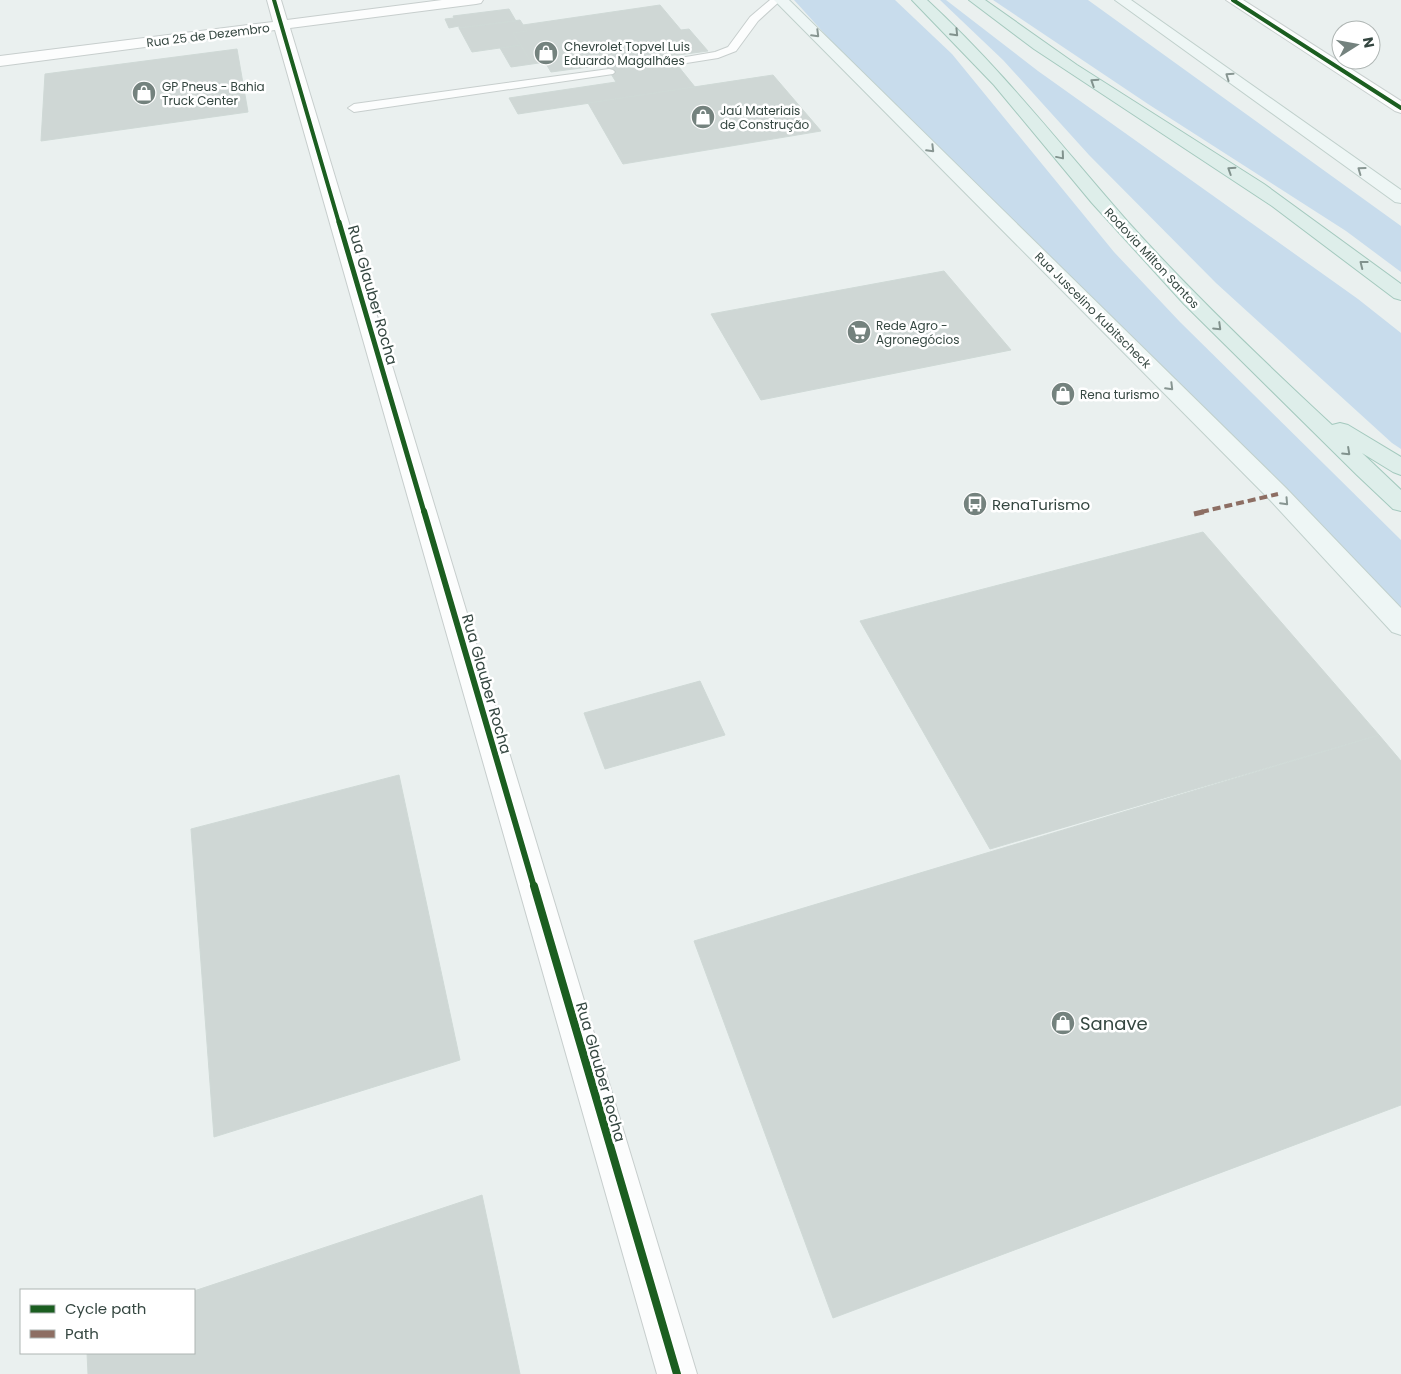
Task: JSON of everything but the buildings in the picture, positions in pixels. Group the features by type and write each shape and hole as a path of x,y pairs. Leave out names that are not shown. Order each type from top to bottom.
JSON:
{"highway":[{"name":"Rodovia Milton Santos","path":"919,0 952,30 992,72 1094,195 1182,292 1294,402 1401,503"},
{"path":"976,0 1003,21 1058,58 1239,175 1360,261 1401,294"},
{"path":"1294,402 1401,467"}],"main road":[{"name":"Rua Juscelino Kubitscheck","path":"781,0 1278,494 1401,625"},
{"path":"1122,0 1401,198"}],"street":[{"name":"Rua 25 de Dezembro","path":"0,61 277,13 476,0"},
{"path":"1233,0 1401,108"},
{"name":"Rua Glauber Rocha","path":"277,13 677,1374"}],"lane":[{"path":"674,62 718,55 732,49 754,18 776,0"},
{"path":"354,108 610,72"}],"shaded area":[{"path":"794,0 895,0 952,54 1114,252 1180,322 1401,540 1401,608 1085,291 843,54"},
{"path":"940,0 946,0 1038,71 1358,299 1401,333 1401,449 1392,443 1216,283 1089,155 1003,60"},
{"path":"993,0 1088,0 1401,226 1401,272 1346,231 1148,104"}],"marked path":[{"path":"1194,514 1278,494"}],"cycle path":[{"path":"274,0 677,1374"},
{"path":"1233,0 1401,108"}],"place":[{"name":"Chevrolet Topvel Luis Eduardo Magalhães","path":"546,53"},
{"name":"GP Pneus - Bahia Truck Center","path":"144,93"},
{"name":"Jaú Materiais de Construção","path":"703,117"},
{"name":"Rede Agro - Agronegócios","path":"859,332"},
{"name":"Rena turismo","path":"1063,394"},
{"name":"RenaTurismo","path":"975,504"},
{"name":"Sanave","path":"1063,1023"}]}
